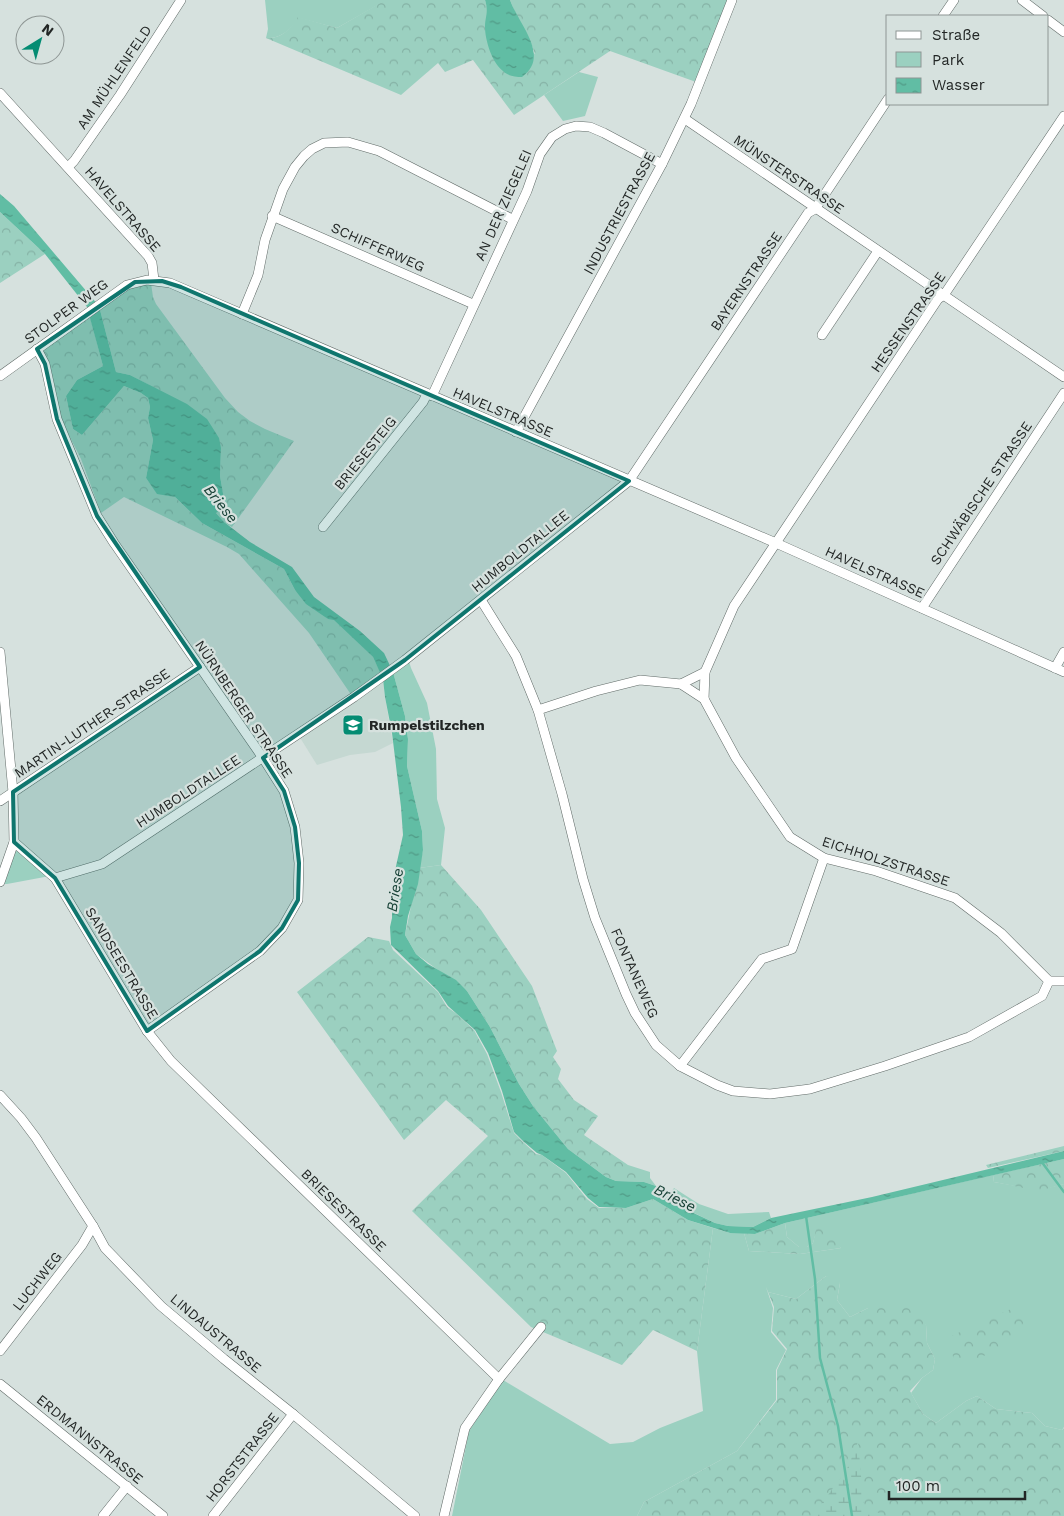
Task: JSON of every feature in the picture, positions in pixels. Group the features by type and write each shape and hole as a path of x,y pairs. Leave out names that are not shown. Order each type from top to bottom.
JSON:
{"street":[{"name":"AM MÜHLENFELD","path":"68,167 120,95 181,0"},
{"name":"INDUSTRIESTRASSE","path":"516,432 685,119 732,0"},
{"path":"944,15 954,0"},
{"path":"1022,0 1043,15"},
{"path":"1049,21 1064,32"},
{"name":"HAVELSTRASSE","path":"0,93 148,256 152,263 154,280 170,282 776,543 1064,672"},
{"name":"BAYERNSTRASSE","path":"629,481 808,213 815,208 886,102"},
{"name":"HESSENSTRASSE","path":"776,543 938,299 944,295 1064,116"},
{"name":"MÜNSTERSTRASSE","path":"685,119 1064,377"},
{"name":"AN DER ZIEGELEI","path":"429,395 527,191 540,154 552,137 576,126 590,127 662,164"},
{"path":"242,314 258,275 264,240 283,189 295,167 304,156 312,148 324,143 348,142 379,150 512,219"},
{"name":"SCHIFFERWEG","path":"272,216 473,304"},
{"path":"822,335 878,251"},
{"name":"STOLPER WEG","path":"0,376 127,285 140,281 154,280"},
{"name":"NÜRNBERGER STRASSE","path":"37,350 45,364 57,419 104,529 263,758 284,791 295,827 299,863 298,900 282,928 260,951 147,1031"},
{"name":"SCHWÄBISCHE STRASSE","path":"922,608 1064,393"},
{"name":"BRIESESTEIG","path":"323,527 429,395"},
{"name":"HUMBOLDTALLEE","path":"55,878 102,864 376,682 629,481"},
{"path":"704,699 705,672 734,606 776,543"},
{"name":"FONTANEWEG","path":"481,600 516,656 538,710 562,794 582,879 595,918 635,1013 656,1046 680,1066 717,1085 733,1090 770,1094 804,1090 885,1066 969,1037 1042,996 1049,980"},
{"path":"0,652 3,734 13,792 14,842 0,882"},
{"path":"1055,668 1064,652"},
{"name":"MARTIN-LUTHER-STRASSE","path":"0,801 200,668"},
{"path":"681,684 705,672"},
{"name":"EICHHOLZSTRASSE","path":"538,710 596,691 640,680 681,684 704,699 736,758 790,838 824,858 876,871 955,898 1001,933 1049,980"},
{"path":"14,842 55,878"},
{"path":"680,1066 762,959 792,949 824,858"},
{"name":"SANDSEESTRASSE","path":"55,878 147,1031 171,1060"},
{"path":"1049,980 1064,980"},
{"name":"BRIESESTRASSE","path":"171,1060 499,1378"},
{"name":"LINDAUSTRASSE","path":"0,1094 22,1118 36,1138 93,1226 105,1248 162,1306 415,1516"},
{"name":"LUCHWEG","path":"0,1351 82,1245 93,1226"},
{"path":"444,1516 465,1428 499,1378 541,1327"},
{"name":"ERDMANNSTRASSE","path":"0,1384 163,1516"},
{"name":"HORSTSTRASSE","path":"214,1516 293,1414"},
{"path":"103,1516 127,1486"}],"highlighted area":[{"path":"162,281 181,287 629,481 405,660 263,758 284,791 295,827 299,863 298,900 282,928 260,951 147,1031 55,878 14,842 13,792 200,667 97,516 57,419 45,364 37,349 135,282"}],"shaded area":[{"name":"Rumpelstilzchen","path":"383,679 393,743 375,752 350,755 317,765 299,736"}],"green space":[{"path":"265,0 383,0 383,2 337,28 299,18 293,26 281,35 266,38 268,29"},
{"path":"383,0 485,0 488,10 487,17 535,54 510,0 729,0 696,82 610,51 514,115 473,60 445,72 438,63 401,95 266,38 281,35 298,17 337,28"},
{"path":"579,72 598,77 585,116 563,121 544,95"},
{"path":"0,212 45,254 0,283"},
{"path":"151,283 156,304 225,398 238,412 250,421 294,441 232,527 224,522 215,512 221,510 225,505 220,476 221,448 149,385 130,375 116,372 99,306 127,287"},
{"path":"89,313 103,366 77,380 66,396 73,429 82,435 124,386 148,398 150,407 148,418 153,440 146,478 157,493 175,497 202,523 284,569 295,590 328,619 334,619 373,657 382,675 352,696 309,633 239,554 227,547 124,497 101,513 81,459 55,408 39,350"},
{"path":"407,655 427,703 436,749 437,799 445,828 441,865 419,868 423,850 422,831 407,766 408,738 405,716 393,672"},
{"path":"15,847 50,876 2,884"},
{"path":"441,865 481,910 532,986 557,1051 553,1057 561,1069 558,1079 574,1100 598,1116 584,1135 628,1165 650,1172 650,1178 656,1186 644,1182 616,1181 606,1177 568,1149 533,1106 519,1084 490,1027 467,991 416,954 405,935 419,868"},
{"path":"368,937 389,941 393,950 438,992 447,1007 474,1030 487,1054 514,1133 536,1154 542,1155 566,1173 587,1199 599,1208 626,1208 653,1199 688,1220 713,1228 697,1351 653,1330 622,1365 531,1327 412,1211 488,1136 446,1100 404,1140 297,992"},
{"path":"1064,1146 1064,1151 988,1168 986,1165"},
{"path":"1064,1159 1064,1184 1039,1191 994,1182 993,1175"},
{"path":"993,1175 994,1182 1039,1190 1064,1184 1064,1427 1062,1430 1045,1426 1032,1413 996,1409 977,1396 966,1401 936,1423 923,1414 911,1393 922,1378 933,1370 935,1359 927,1343 926,1325 868,1308 850,1317 837,1300 840,1283 826,1276 796,1299 768,1292 766,1287 773,1308 771,1332 786,1350 776,1370 776,1400 737,1451 644,1502 637,1516 452,1516 469,1431 503,1380 610,1444 633,1442 660,1428 703,1411 697,1351 713,1228 730,1233 744,1233 749,1251 800,1254 841,1248 818,1225 813,1243 807,1247 799,1247 787,1237 785,1223"},
{"path":"674,1188 699,1204 728,1214 769,1212 771,1218 753,1227 728,1226 715,1223 692,1212 669,1196"},
{"path":"785,1223 787,1237 799,1247 807,1247 813,1243 817,1225 825,1225 841,1248 800,1254 749,1251 744,1233 755,1234"},
{"path":"826,1276 838,1277 840,1283 837,1300 850,1317 868,1308 900,1305 913,1309 926,1325 927,1343 935,1359 933,1370 922,1378 910,1391 923,1414 936,1423 966,1401 977,1396 996,1409 1032,1413 1045,1426 1062,1430 1064,1428 1064,1516 637,1516 644,1502 737,1451 777,1400 777,1370 787,1349 772,1331 774,1307 768,1292 796,1299"},
{"path":"1022,1304 1030,1325 1022,1336 978,1359 954,1362 949,1337"},
{"path":"858,1442 864,1506 885,1516 817,1516 820,1506 847,1469"}],"water":[{"path":"485,0 510,0 530,40 534,60 530,69 522,77 505,73 492,57 485,32 487,11"},
{"name":"Briese","path":"0,194 14,206 99,306 116,372 130,375 187,404 207,419 219,438 221,448 220,476 225,505 216,513 224,522 250,542 292,567 314,597 360,631 384,653 393,672 405,716 408,739 407,766 422,831 423,850 418,884 408,916 405,935 416,954 428,964 456,980 467,991 490,1027 519,1084 533,1106 568,1149 606,1177 616,1181 644,1182 656,1186 685,1209 715,1223 728,1226 753,1227 771,1218 872,1197 1064,1151 1064,1159 785,1223 755,1234 730,1233 688,1220 653,1199 626,1208 599,1207 588,1198 566,1172 524,1142 514,1132 488,1053 475,1030 448,1006 438,991 391,945 392,891 403,835 392,733 383,679 373,657 334,620 328,619 306,604 295,590 284,569 202,523 175,497 157,494 146,478 153,440 148,418 150,407 148,398 124,386 82,435 73,429 66,396 77,380 103,366 87,307 45,254 0,212"}],"waterway":[{"path":"1041,1161 1064,1192"},
{"path":"806,1216 815,1279 820,1358 838,1426 852,1516"}],"place":[{"name":"Rumpelstilzchen","path":"353,725"}]}
